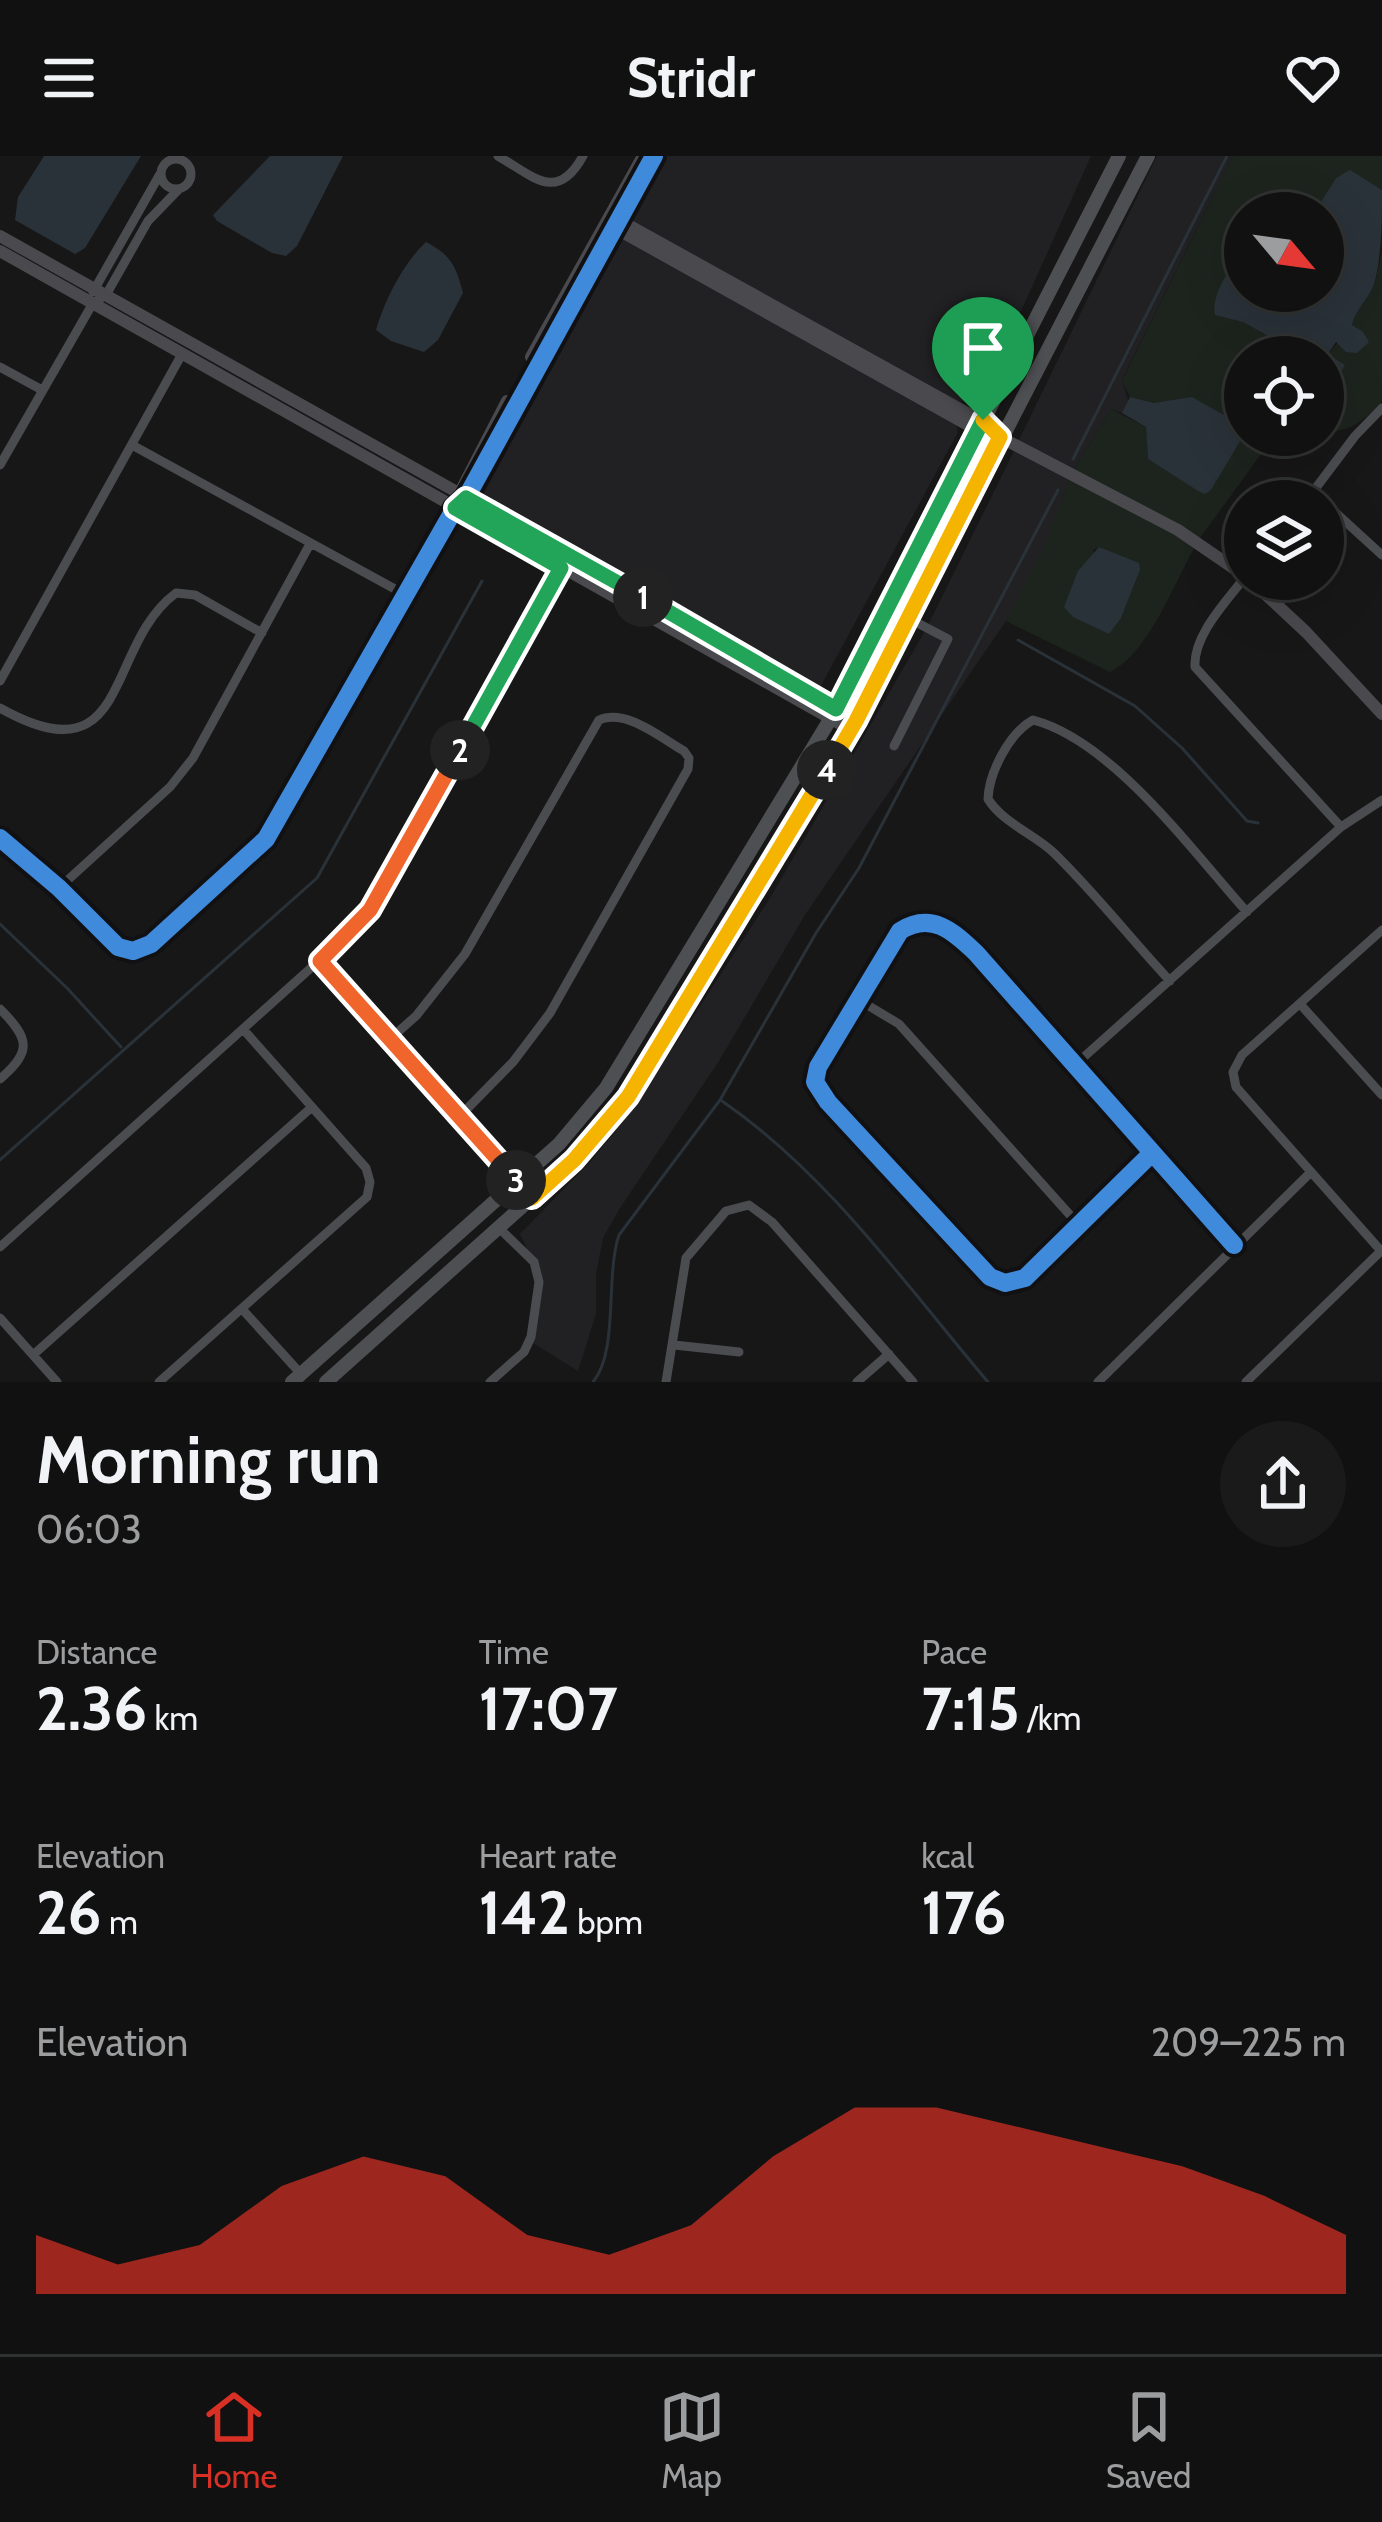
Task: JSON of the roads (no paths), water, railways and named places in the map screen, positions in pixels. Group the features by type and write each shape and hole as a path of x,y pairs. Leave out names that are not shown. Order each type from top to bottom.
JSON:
{"main road":[{"path":"297,1378 559,1144 606,1088 833,714 1119,156"},
{"path":"326,1382 574,1160 628,1097 854,725 1148,156"}],"street":[{"path":"498,156 557,184 574,173 584,156"},
{"path":"0,838 122,950 151,944 266,839 459,500 643,156"},
{"path":"612,221 654,156"},
{"path":"0,465 168,160 189,159 189,181 148,221 97,296"},
{"path":"160,174 166,186 179,189"},
{"path":"612,221 1000,437 1178,530 1224,562"},
{"path":"0,236 97,296 833,714"},
{"path":"0,251 97,296 182,354 459,500 561,568 854,725"},
{"path":"0,681 182,354"},
{"path":"0,367 42,390"},
{"path":"1322,480 1382,408"},
{"path":"132,445 404,594"},
{"path":"1344,524 1382,555"},
{"path":"58,888 170,787 193,758 310,544"},
{"path":"0,1247 361,923 561,568"},
{"path":"0,708 48,731 71,730 87,723 111,696 155,615 176,593 195,595 262,632"},
{"path":"1230,600 1203,637 1195,667 1341,827"},
{"path":"1271,600 1382,715"},
{"path":"894,746 948,639 908,618"},
{"path":"390,1039 428,1002 465,954 599,720 626,718 684,751 688,769 550,1013 513,1062 459,1117"},
{"path":"1170,981 1048,847 996,811 988,800 992,777 1022,725 1033,720 1049,724 1110,764 1247,912"},
{"path":"1076,1064 1341,827 1382,800"},
{"path":"1152,1153 1025,1278 1005,1283 990,1277 828,1102 815,1082 818,1067 900,931 927,920 943,926 976,952 1234,1245"},
{"path":"1246,1382 1381,1251 1235,1087 1233,1072 1241,1055 1380,936"},
{"path":"320,961 532,1198"},
{"path":"859,1000 899,1024 1078,1224"},
{"path":"1300,1004 1382,1095"},
{"path":"0,1009 20,1030 22,1055 0,1079"},
{"path":"158,1382 367,1197 366,1168 243,1029"},
{"path":"33,1355 312,1107"},
{"path":"1098,1382 1311,1172"},
{"path":"667,1382 686,1258 726,1211 739,1205 759,1209 914,1382"},
{"path":"490,1382 524,1352 531,1336 538,1282 534,1262 498,1227"},
{"path":"242,1309 297,1378"},
{"path":"0,1318 57,1382"},
{"path":"674,1345 739,1352"},
{"path":"857,1382 889,1354"}],"waterway":[{"path":"1073,459 1227,156"},
{"path":"593,1382 606,1352 619,1235 720,1100 859,868 1058,490"},
{"path":"0,1160 317,878 482,581"},
{"path":"1018,640 1135,706 1182,748 1247,821 1258,823"},
{"path":"0,924 121,1047"},
{"path":"722,1101 831,1196 988,1382"}]}
